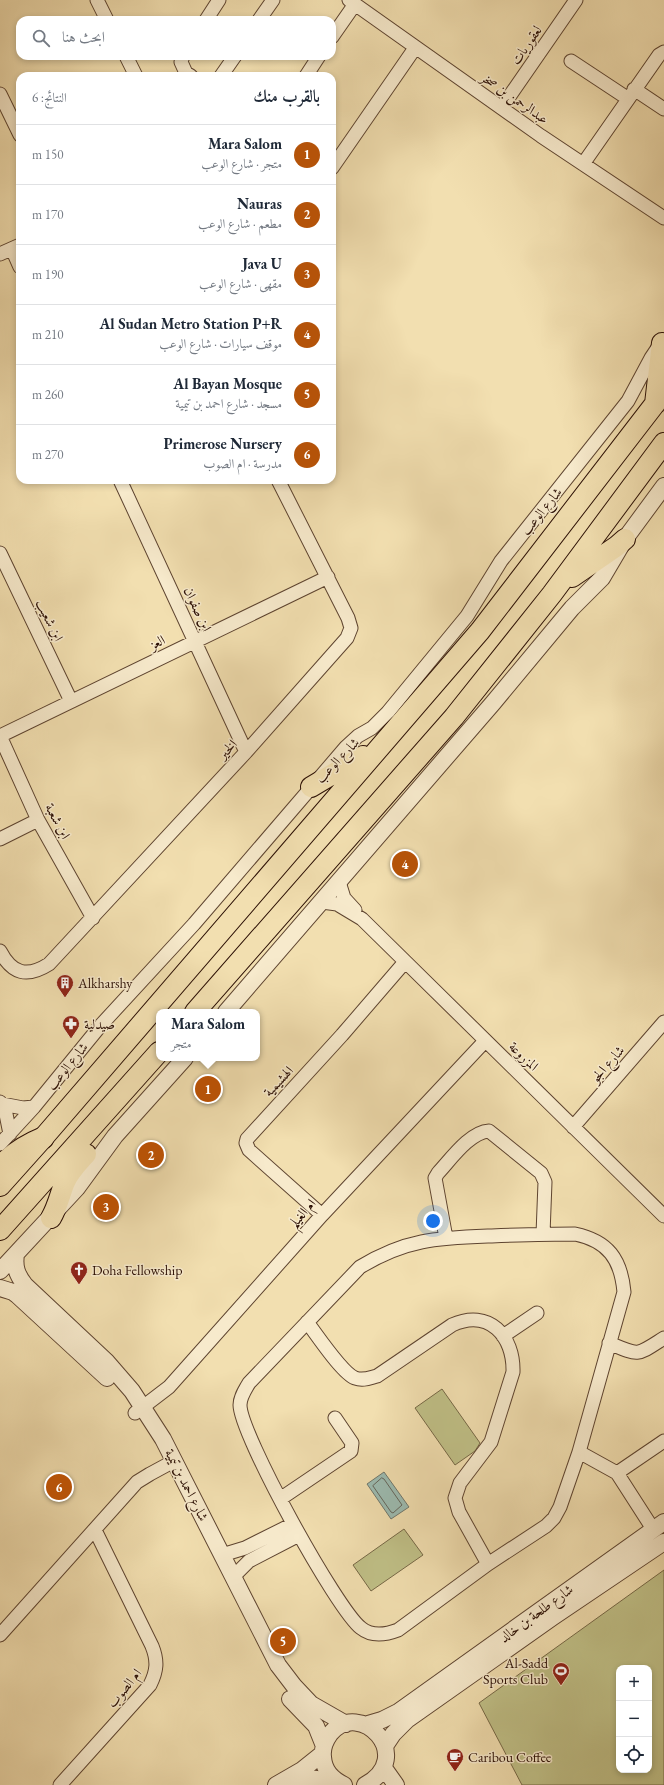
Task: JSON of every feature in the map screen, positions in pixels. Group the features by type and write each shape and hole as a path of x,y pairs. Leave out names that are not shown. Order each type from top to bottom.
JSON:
{"highway":[{"path":"0,1167 17,1151 30,1143 43,1138"}],"main road":[{"path":"660,398 663,342"},
{"name":"شارع الوعب","path":"0,1186 480,631 660,398"},
{"path":"198,1009 454,717 552,594 664,443"},
{"path":"552,594 575,575 625,539"},
{"path":"311,787 350,765 386,740"},
{"path":"0,1230 156,1055"},
{"path":"51,1218 60,1200 69,1175 98,1140 103,1127 105,1113"}],"street":[{"path":"97,0 105,16"},
{"path":"209,16 219,0"},
{"path":"262,16 273,0"},
{"name":"لعقوريات","path":"502,108 576,0"},
{"path":"336,31 346,17 352,2"},
{"name":"عبدالرحمن بن صخر","path":"352,2 415,48 582,164 664,218"},
{"path":"336,162 415,48"},
{"path":"582,164 659,55 664,52"},
{"path":"128,60 134,72"},
{"path":"182,60 181,62 186,72"},
{"path":"224,72 232,60"},
{"path":"309,72 316,60"},
{"path":"571,61 631,94 664,109"},
{"path":"0,94 16,127"},
{"path":"11,249 16,259"},
{"name":"شارع الوعب","path":"0,1144 34,1107 101,1025 194,924 346,747 358,736 372,728 388,712 464,620 501,561 628,401 651,358 663,342"},
{"name":"ابن صفوان","path":"122,484 196,641 246,752"},
{"name":"الخير","path":"0,951 9,965 28,973 39,971 56,958 246,752 350,634 350,623 280,484"},
{"path":"229,1009 340,882 572,608 602,578 625,539 664,486"},
{"name":"ابن شعيب","path":"0,554 71,701"},
{"name":"العز","path":"0,736 328,577"},
{"name":"ابن شعبة","path":"0,736 38,820 92,918"},
{"path":"0,839 38,820"},
{"name":"المزروعة","path":"340,882 344,898 359,913 362,919"},
{"name":"المزروعة","path":"322,902 337,904 362,919 404,963 664,1216"},
{"name":"الهشيمية","path":"322,1215 249,1150 246,1143 247,1139 342,1035 404,963"},
{"name":"شارع الجو","path":"573,1127 664,1022"},
{"name":"ام الغيلم","path":"139,1410 161,1394 176,1379 322,1215 485,1041"},
{"path":"0,1271 51,1218 89,1174 115,1136 182,1061"},
{"path":"1,1103 18,1108 34,1107"},
{"path":"1,1103 6,1114 10,1134"},
{"path":"446,1238 435,1178 472,1137 481,1132 489,1131 541,1173 545,1182 543,1234"},
{"path":"543,1234 575,1234 589,1237 599,1242 616,1259 620,1269 624,1292 579,1452 560,1507 554,1518 546,1526 488,1564 398,1630 386,1635 372,1634 361,1629 340,1605 296,1529 246,1430 240,1405 243,1394 249,1383 360,1267 381,1254 400,1247 446,1238 543,1234"},
{"name":"شارع احمد بن تيمية","path":"16,1254 16,1270 25,1285 106,1361 132,1391 154,1444 170,1463 222,1555 285,1676 310,1704 346,1724"},
{"name":"شارع احمد بن تيمية","path":"0,1288 13,1292 17,1295 92,1364 139,1410"},
{"path":"503,1336 537,1313"},
{"path":"307,1322 346,1373 355,1378 365,1379 376,1376 461,1320 472,1318 483,1320 493,1325 503,1336 513,1361 510,1380 491,1442 460,1483 455,1498 459,1512 488,1564"},
{"path":"609,1343 632,1353 638,1353 664,1338"},
{"path":"280,1499 351,1451 352,1443 335,1418"},
{"path":"617,1473 664,1441"},
{"path":"579,1452 617,1473 659,1525"},
{"path":"0,1635 137,1482 170,1463"},
{"name":"شارع احمد بن تيمية","path":"170,1463 269,1670 286,1695 316,1726 323,1750 323,1762 330,1776 344,1785"},
{"name":"شارع طلحة بن خالد","path":"365,1725 382,1720 398,1712 659,1525"},
{"path":"222,1555 238,1551 257,1549 296,1529"},
{"name":"ام الصوب","path":"60,1785 150,1685 155,1676 157,1666 156,1656 152,1646 95,1530"},
{"name":"شارع طلحة بن خالد","path":"385,1746 393,1734 407,1720 547,1621 664,1542"},
{"path":"233,1577 257,1549"},
{"path":"276,1785 308,1767 323,1750 332,1732 346,1724 356,1723 374,1729 381,1737 385,1746 386,1761 384,1768 379,1776 365,1785"},
{"path":"384,1768 396,1785"},
{"path":"291,1776 317,1779 344,1785"}],"green space":[{"path":"442,1389 480,1443 475,1451 455,1465 415,1408"},
{"path":"404,1529 423,1555 371,1591 353,1565"},
{"name":"Al-Sadd Sports Club","path":"664,1570 664,1785 522,1785 479,1703"}],"water":[{"path":"384,1472 409,1507 391,1519 367,1484"}],"place":[{"name":"Al Sudan Metro Station P+R","path":"405,864"},
{"name":"Alkharshy","path":"65,998"},
{"name":"صيدلية","path":"71,1039"},
{"name":"Mara Salom","path":"208,1089"},
{"name":"Nauras","path":"151,1155"},
{"name":"Java U","path":"106,1207"},
{"name":"Doha Fellowship","path":"79,1285"},
{"name":"Primerose Nursery","path":"59,1487"},
{"name":"Al Bayan Mosque","path":"283,1641"},
{"name":"Al-Sadd Sports Club","path":"561,1686"},
{"name":"Caribou Coffee","path":"455,1772"}]}
